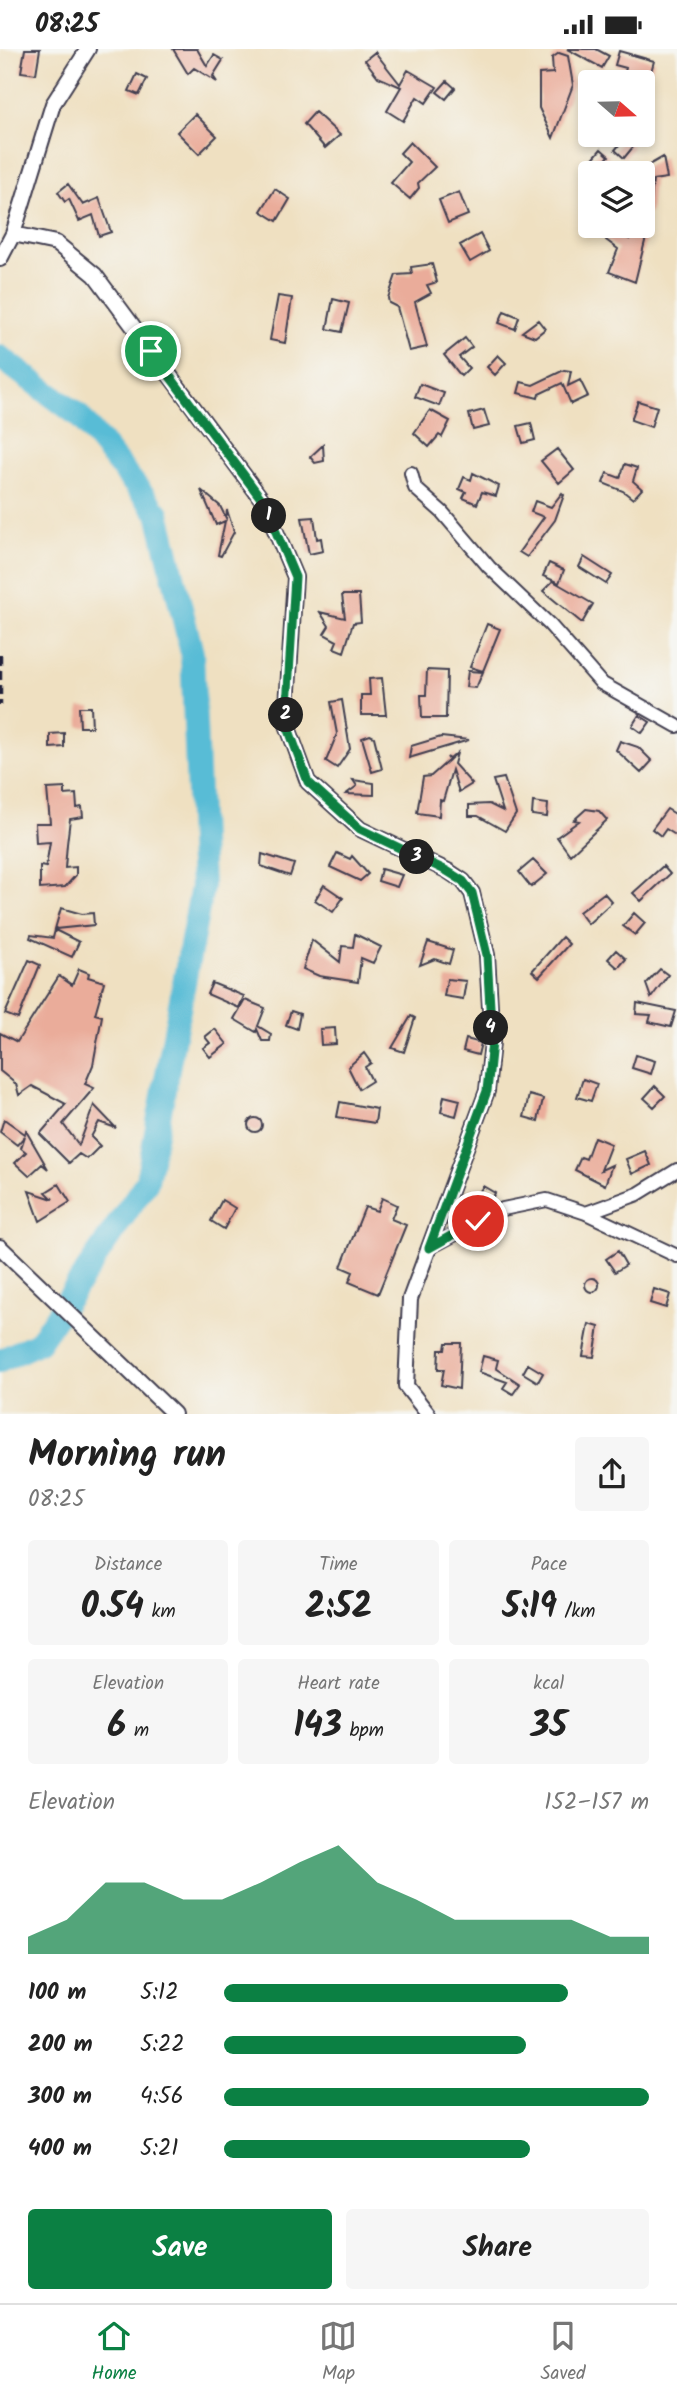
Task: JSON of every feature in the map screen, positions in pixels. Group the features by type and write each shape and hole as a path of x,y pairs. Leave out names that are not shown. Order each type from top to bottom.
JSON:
{"street":[{"path":"0,259 13,234 53,104 88,49"},
{"path":"13,234 56,243 95,275 263,501 295,577 286,722 308,782 360,829 447,871 463,881 472,893 487,955 492,1042 487,1091 410,1299 406,1386 428,1414"},
{"path":"411,473 415,488 442,512 489,567 550,625 601,683 677,726"},
{"path":"586,1213 638,1194 677,1170"},
{"path":"429,1248 478,1221 522,1203 559,1201 677,1256"},
{"path":"0,1247 174,1414"}],"building":[{"path":"25,49 40,49 36,74 21,72"},
{"path":"173,49 197,49 207,66 214,55 223,60 213,76 217,82 194,68 188,74"},
{"path":"567,49 596,49 609,56 602,68"},
{"path":"619,51 654,61 652,70 625,70 615,65"},
{"path":"375,52 400,84 408,70 437,87 426,103 417,97 403,121 387,111 401,87 378,77 365,60"},
{"path":"559,53 568,56 573,85 553,138 539,108 539,74 553,73 552,58"},
{"path":"137,74 147,79 139,95 129,91"},
{"path":"447,81 455,88 446,99 437,92"},
{"path":"315,112 340,135 325,148 304,124"},
{"path":"195,114 217,136 199,154 177,132"},
{"path":"410,142 435,167 418,183 419,188 410,199 391,183 409,162 400,153"},
{"path":"617,147 633,147 624,158 615,150"},
{"path":"601,149 609,156 605,161 591,161"},
{"path":"663,157 667,178 655,180 655,162"},
{"path":"68,184 83,205 99,198 111,232 99,236 93,215 79,221 69,199 65,202 58,192"},
{"path":"275,189 290,199 277,221 261,211"},
{"path":"459,192 468,215 448,223 439,200"},
{"path":"480,234 489,251 470,262 460,245"},
{"path":"646,238 635,282 609,272 618,249 606,240"},
{"path":"432,264 437,282 427,285 431,293 415,302 427,347 409,351 397,307 389,303 388,298 396,275 412,274 411,267"},
{"path":"278,296 292,298 285,343 270,340"},
{"path":"333,299 349,303 342,332 327,329"},
{"path":"504,311 519,317 515,329 499,323"},
{"path":"538,320 545,329 535,337 522,332"},
{"path":"465,338 472,347 459,357 469,368 461,376 444,355"},
{"path":"498,355 506,363 495,375 487,367"},
{"path":"564,370 571,371 568,386 580,380 588,396 571,404 562,383 539,394 538,398 518,393 521,382 533,385"},
{"path":"420,384 444,393 439,406 415,397"},
{"path":"638,401 657,407 651,427 631,420"},
{"path":"430,410 450,421 442,437 439,435 429,447 414,433"},
{"path":"484,410 489,426 473,430 469,414"},
{"path":"531,423 535,440 523,443 518,426"},
{"path":"323,445 324,461 315,463 310,457"},
{"path":"557,449 574,470 559,483 541,461"},
{"path":"625,464 637,468 633,481 642,489 633,499 623,491 603,483 607,473 620,478"},
{"path":"473,473 499,486 496,496 482,492 477,504 463,498 466,492 459,489 464,477 471,480"},
{"path":"201,490 220,506 226,518 227,510 234,532 221,556 218,555 225,521 216,525"},
{"path":"562,493 564,495 555,520 527,557 519,552 544,517 531,512 535,501 551,507"},
{"path":"314,517 317,539 321,538 323,551 309,554 302,518"},
{"path":"584,557 612,575 606,584 579,567"},
{"path":"549,563 564,570 559,583 543,576"},
{"path":"553,581 593,604 582,623 543,591"},
{"path":"342,595 359,595 361,622 353,623 344,652 334,648 337,641 324,634 329,626 320,612 345,618"},
{"path":"487,624 500,629 483,671 470,667"},
{"path":"427,670 447,671 446,718 422,718 421,695 426,695"},
{"path":"468,671 483,672 476,688 466,687"},
{"path":"382,678 386,715 361,715 361,695 370,695 369,679"},
{"path":"342,700 350,749 337,768 326,761 337,734 331,702"},
{"path":"79,707 91,707 92,727 80,727"},
{"path":"639,715 650,722 642,733 632,726"},
{"path":"64,733 64,747 50,748 50,734"},
{"path":"370,735 374,737 382,769 372,772 362,738"},
{"path":"441,737 469,740 409,758 411,746"},
{"path":"620,741 638,747 652,761 641,773 616,750"},
{"path":"457,753 454,764 472,784 459,792 452,770 443,801 440,800 439,816 417,813 423,777 431,776 449,760 447,757 450,759"},
{"path":"504,778 516,814 505,831 478,816 469,816 469,805 489,804 503,811 493,780"},
{"path":"353,780 374,783 374,795 346,794 357,786"},
{"path":"65,788 65,795 76,794 77,808 82,807 83,817 70,819 67,844 65,868 76,867 76,875 65,887 40,889 40,866 46,867 50,842 36,843 35,823 50,823 47,789"},
{"path":"533,802 548,804 547,817 532,815"},
{"path":"586,809 599,811 607,820 570,855 557,837 579,821 574,820"},
{"path":"667,809 677,815 677,836 666,829 661,836 652,829"},
{"path":"337,853 350,859 352,856 368,874 360,881 330,867"},
{"path":"262,854 294,864 290,876 261,866"},
{"path":"533,860 547,874 531,887 519,872"},
{"path":"663,866 670,874 641,901 633,893"},
{"path":"381,869 402,875 397,887 378,881"},
{"path":"324,885 343,898 333,912 315,900"},
{"path":"604,893 612,902 588,924 579,912"},
{"path":"61,908 82,914 93,913 94,925 55,929"},
{"path":"634,913 645,923 635,935 623,926"},
{"path":"55,930 79,942 72,957 30,938 31,935 53,938"},
{"path":"355,934 381,947 373,963 361,958 358,982 319,976 303,969 312,940 340,962 342,946 353,947"},
{"path":"562,937 569,944 539,977 532,971"},
{"path":"428,942 453,950 449,964 435,959 420,965"},
{"path":"616,950 626,959 618,968 608,959"},
{"path":"29,960 40,965 18,1019 5,1014"},
{"path":"79,969 89,973 88,977 104,982 95,1014 102,1016 93,1065 85,1084 94,1088 63,1124 79,1145 94,1105 116,1128 99,1122 91,1137 100,1146 87,1159 79,1154 69,1163 40,1134 66,1104 32,1086 19,1095 16,1084 0,1071 0,1033 17,1042 59,976 72,985"},
{"path":"660,969 668,975 651,998 646,984"},
{"path":"447,979 466,981 463,999 444,996"},
{"path":"212,983 244,996 239,1008 207,994"},
{"path":"245,1000 265,1008 258,1026 271,1034 270,1041 262,1041 257,1029 256,1032 234,1019"},
{"path":"637,1003 676,1011 671,1027 649,1022 651,1015 636,1014"},
{"path":"291,1011 300,1014 297,1029 286,1025"},
{"path":"411,1016 415,1018 404,1052 392,1048"},
{"path":"335,1028 336,1044 321,1045 320,1029"},
{"path":"215,1029 227,1044 210,1057 203,1048 210,1043 205,1037"},
{"path":"466,1039 481,1043 478,1055 463,1051"},
{"path":"364,1053 371,1063 365,1067 372,1081 359,1089 348,1067"},
{"path":"636,1055 655,1061 651,1074 632,1068"},
{"path":"583,1079 597,1084 591,1101 577,1097"},
{"path":"655,1086 665,1096 654,1107 644,1098"},
{"path":"529,1095 543,1099 538,1121 524,1117"},
{"path":"444,1096 460,1100 456,1116 441,1112"},
{"path":"340,1102 377,1109 375,1123 337,1117"},
{"path":"252,1118 258,1118 262,1125 258,1132 252,1132 248,1128 248,1122"},
{"path":"4,1119 25,1134 26,1131 48,1169 42,1164 29,1176 15,1163 26,1152 21,1148 25,1136 17,1145 0,1132"},
{"path":"594,1137 611,1144 601,1170 612,1165 605,1185 575,1170 581,1157 586,1159"},
{"path":"645,1151 651,1165 632,1174 626,1159"},
{"path":"59,1184 70,1202 40,1221 29,1191 53,1199 46,1192"},
{"path":"483,1186 495,1193 489,1203 477,1196"},
{"path":"382,1198 397,1205 391,1219 406,1225 378,1294 349,1282 353,1272 341,1267 365,1207 377,1211"},
{"path":"222,1200 235,1208 224,1229 211,1221"},
{"path":"618,1251 626,1265 615,1272 606,1259"},
{"path":"592,1278 597,1280 597,1290 592,1292 587,1290 585,1285 587,1280"},
{"path":"654,1289 670,1294 666,1308 650,1303"},
{"path":"589,1324 599,1327 594,1357 583,1356"},
{"path":"446,1343 461,1343 459,1389 441,1385 444,1369 438,1369 439,1350 445,1350"},
{"path":"483,1356 498,1360 496,1368 520,1384 513,1394 503,1388 507,1382 479,1372"},
{"path":"528,1364 543,1373 538,1382 523,1373"}],"waterway":[{"path":"0,357 79,416 158,513 192,653 202,887 147,1181 39,1342 0,1361"}],"railway":[{"path":"0,655 0,705"}],"route":[{"path":"151,351 263,501 295,577 286,722 308,782 360,829 447,871 463,881 472,893 487,955 492,1042 487,1091 452,1179 429,1248 478,1221"}]}
